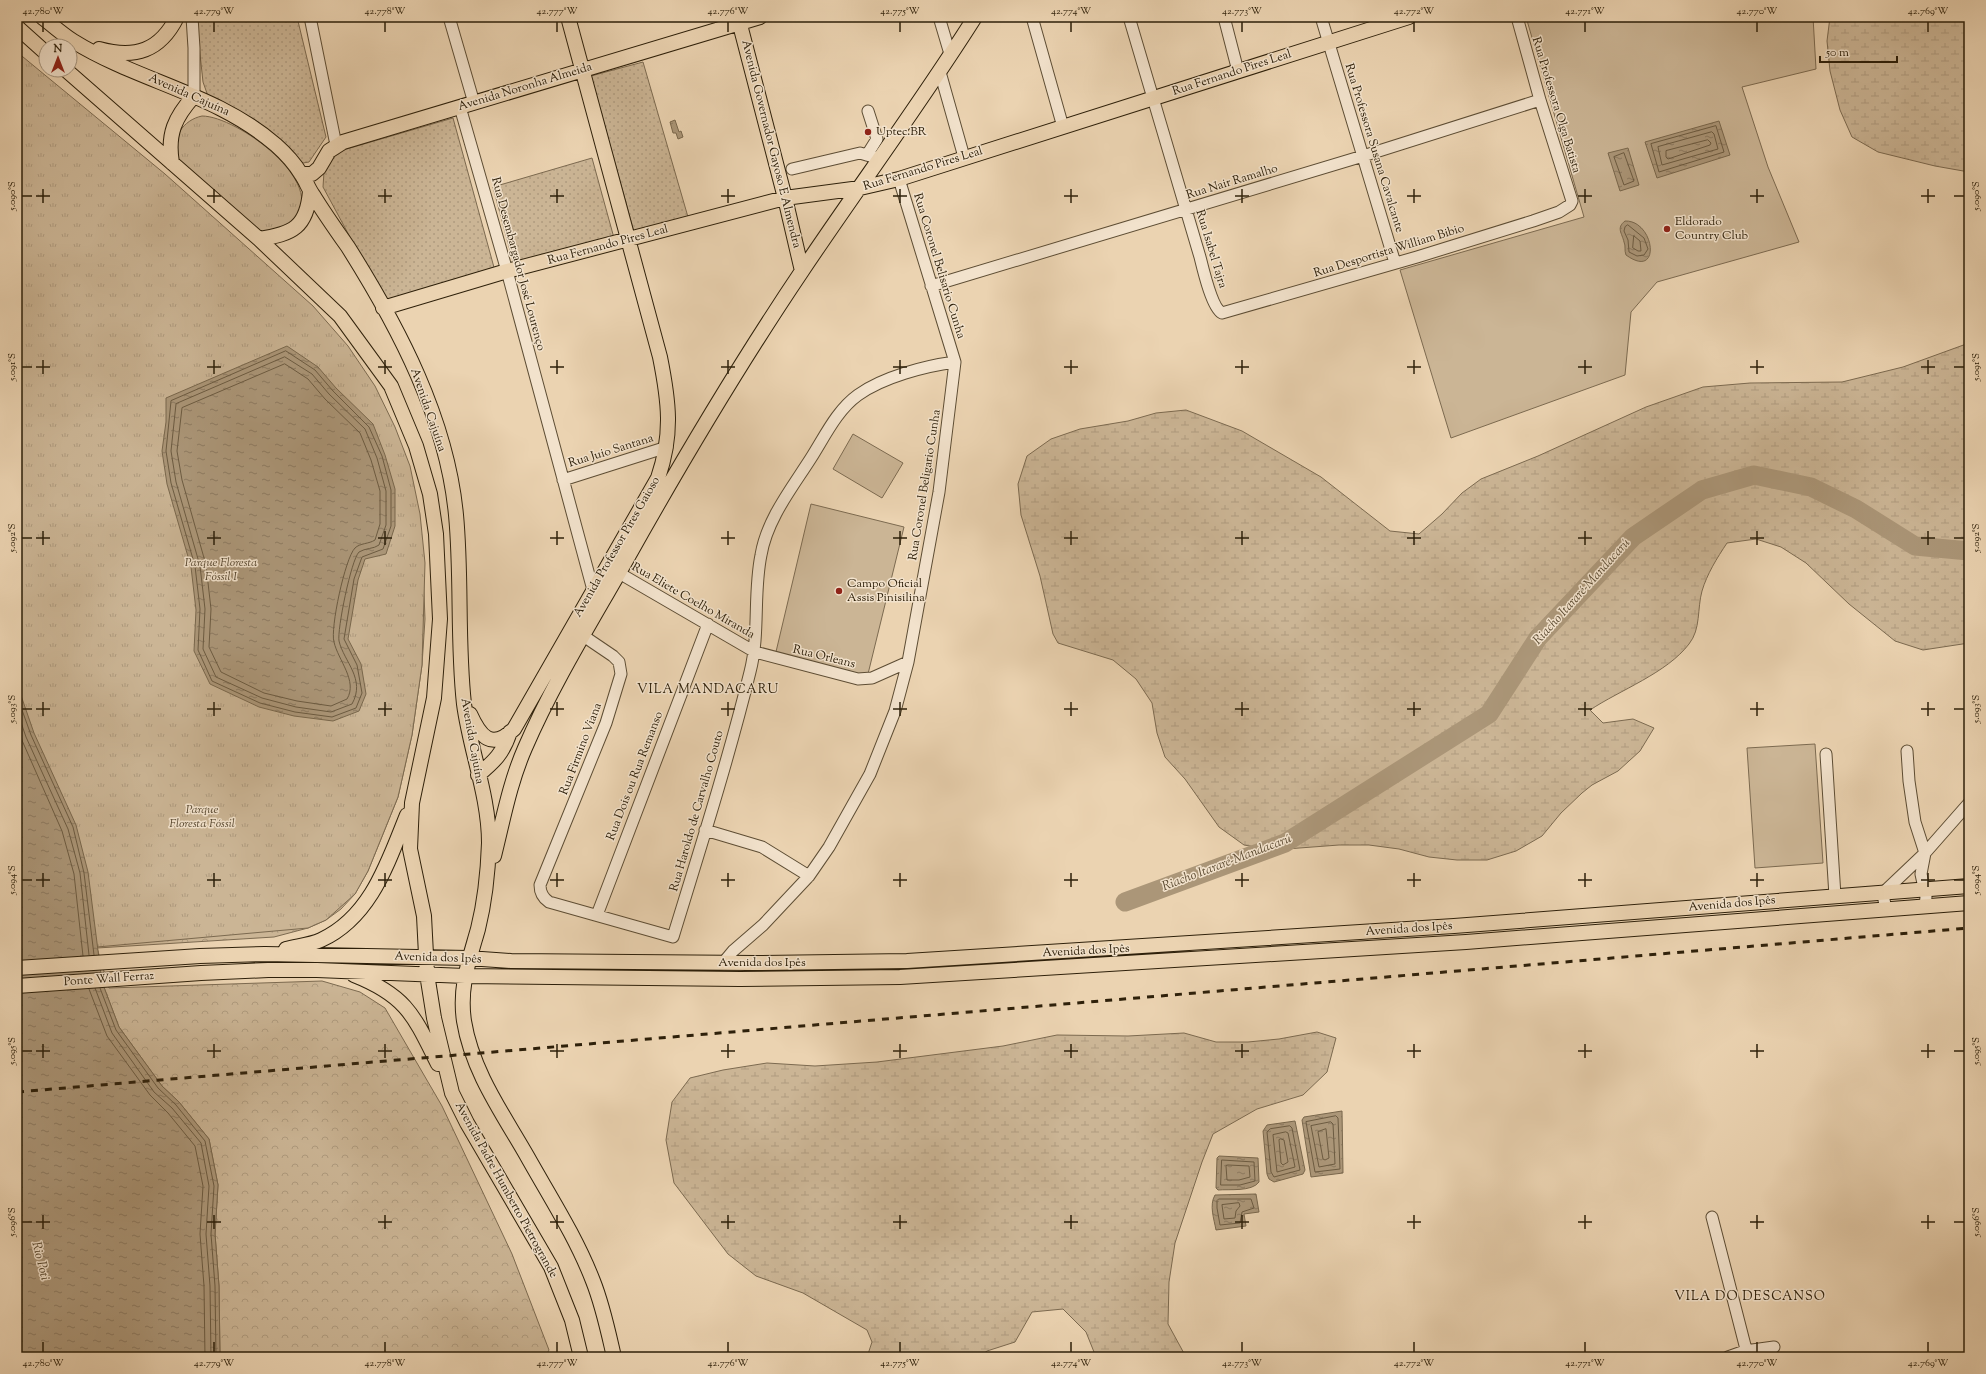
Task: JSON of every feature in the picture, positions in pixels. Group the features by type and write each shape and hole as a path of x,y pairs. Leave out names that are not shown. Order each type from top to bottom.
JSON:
{"main road":[{"name":"Avenida Cajuína","path":"42,17 71,38"},
{"path":"78,43 119,53 139,52 150,48 162,39 177,17"},
{"name":"Avenida Professor Pires Gaioso","path":"510,732 520,720 574,641 592,590 628,532 658,478 667,447 669,410 665,383 629,239 581,70 568,17"},
{"name":"Avenida Noronha Almeida","path":"336,145 739,20 760,17"},
{"path":"486,888 514,778 524,749 574,641 619,573 687,453 747,354 802,271 860,188 874,157 940,72 950,54 975,17"},
{"name":"Rua Fernando Pires Leal","path":"383,308 507,271 785,198 860,188 899,179 964,157 1154,99 1409,17"},
{"name":"Avenida Governador Gayoso E Almendra","path":"739,20 785,198 802,271"},
{"path":"17,27 38,46"},
{"name":"Avenida Cajuína","path":"78,43 105,58 222,108 250,124 279,148 302,174 310,191 357,262 415,370 436,428 450,476 456,511 464,700 469,736 489,834 486,888 478,928 468,958 465,976"},
{"name":"Avenida Cajuína","path":"75,78 259,239 340,316 365,348 391,386 423,465 430,494 436,534 440,619 434,698 412,803 410,849 424,916 427,974"},
{"path":"172,163 170,146 173,129 179,112 194,96"},
{"path":"302,174 312,174 319,168 329,151 336,145"},
{"path":"259,239 278,236 298,226 306,215 310,191"},
{"path":"464,700 476,728 483,736 496,740 501,739 510,732"},
{"path":"478,775 499,756 505,748 510,732"},
{"path":"265,954 320,940 341,929 356,916 382,876 412,803"},
{"name":"Avenida dos Ipês","path":"200,956 265,954 468,958 511,961 724,963 907,961 1454,926 1884,891 1925,890 1969,886"},
{"name":"Avenida dos Ipês","path":"201,973 268,970 345,971 465,976 846,979 1120,965 1413,945 1969,903"},
{"path":"1452,942 1444,935 1446,931 1454,926"},
{"path":"1412,928 1416,935 1413,945"},
{"path":"1152,946 1149,956 1153,962"},
{"path":"1118,948 1122,956 1120,965"},
{"name":"Ponte Wall Ferraz","path":"17,968 200,956"},
{"path":"427,974 468,958"},
{"path":"345,971 377,984 396,998 409,1011 417,1022 452,1093"},
{"name":"Ponte Wall Ferraz","path":"17,986 201,973"},
{"name":"Avenida Padre Humberto Pietrogrande","path":"427,974 440,1046 452,1093 467,1123 551,1267 572,1320 581,1357"},
{"path":"465,976 463,994 465,1027 480,1071 580,1251 594,1282 604,1313 614,1357"}],"street":[{"path":"192,17 194,48 194,96"},
{"path":"310,17 336,145"},
{"path":"449,17 474,103"},
{"path":"938,17 950,54"},
{"path":"1032,17 1063,127"},
{"name":"Rua Isabel Tajra","path":"1129,17 1215,304"},
{"path":"1224,17 1238,71"},
{"name":"Rua Professora Susana Cavalcante","path":"1321,17 1395,263"},
{"name":"Rua Professora Olga Batista","path":"1517,17 1540,100 1572,201"},
{"path":"940,72 964,157"},
{"name":"Rua Nair Ramalho","path":"931,286 1363,156 1540,100"},
{"name":"Rua Desembargador José Lourenço","path":"460,107 507,271 592,590"},
{"path":"792,169 860,153 874,157 877,139 868,111"},
{"name":"Rua Coronel Belisario Cunha","path":"899,179 955,362"},
{"name":"Rua Desportista William Bibio","path":"1215,304 1218,311 1225,313 1553,215 1567,208 1572,201"},
{"name":"Rua Haroldo de Carvalho Couto","path":"597,915 673,937 726,762 755,652 756,594 761,554 765,539 781,505 839,414 850,401 880,383 940,364 955,362"},
{"name":"Rua Coronel Beligario Cunha","path":"724,963 733,951 763,925 809,876 829,847 870,774 895,711 908,662 939,492 955,362"},
{"name":"Rua Juio Santana","path":"563,480 667,447"},
{"name":"Rua Eliete Coelho Miranda","path":"619,573 755,652"},
{"name":"Rua Dois ou Rua Remanso","path":"597,915 708,624"},
{"name":"Rua Firmino Viana","path":"574,641 613,656 619,662 621,674 603,730 540,885 542,894 549,902 597,915"},
{"name":"Rua Orleans","path":"755,652 858,679 872,678 908,662"},
{"path":"1907,751 1914,822 1925,853 1921,874 1925,890 1925,906"},
{"path":"1826,754 1835,896"},
{"path":"1886,909 1884,891 1925,853 1969,803"},
{"path":"706,830 762,847 786,860 809,876"},
{"path":"1712,1217 1747,1354"},
{"path":"1728,1357 1774,1347"}],"green space":[{"path":"196,17 297,17 326,137 309,162 303,163 209,99 203,82"},
{"name":"Eldorado Country Club","path":"1526,17 1813,17 1816,69 1742,87 1768,167 1799,242 1657,282 1631,312 1625,375 1451,438 1400,270 1584,217"},
{"path":"1830,17 1969,17 1969,172 1935,166 1878,152 1852,137 1840,110 1830,71 1827,41"},
{"name":"Parque Floresta Fóssil I","path":"17,52 38,69 38,78 49,78 165,174 313,306 348,346 375,386 395,427 410,466 420,514 425,563 422,665 412,735 398,797 368,871 355,894 326,920 308,928 97,947 17,700"},
{"path":"643,62 688,217 634,232 591,76"},
{"path":"202,116 217,119 236,127 256,139 274,154 290,171 299,188 302,205 294,220 286,229 261,232 176,158 175,144 180,131 189,121"},
{"path":"453,118 495,271 384,300 323,187 324,172 333,153"},
{"path":"592,158 614,238 514,265 493,187"},
{"path":"1969,343 1969,643 1923,650 1895,641 1849,604 1806,563 1781,547 1756,539 1727,543 1713,566 1704,585 1700,598 1697,625 1693,638 1689,644 1680,654 1656,672 1590,710 1603,723 1633,719 1654,728 1640,751 1618,771 1592,785 1582,793 1561,813 1542,836 1516,851 1487,860 1457,860 1429,857 1399,849 1369,845 1339,845 1273,850 1244,845 1219,827 1185,779 1165,757 1157,733 1152,703 1136,679 1113,660 1058,643 1053,634 1040,576 1021,515 1018,484 1027,456 1051,439 1080,429 1128,421 1156,413 1186,410 1242,431 1321,477 1390,531 1419,534 1442,514 1462,493 1481,479 1538,456 1646,407 1703,387 1750,383 1842,382 1903,367"},
{"path":"853,434 903,463 882,498 833,469"},
{"name":"Campo Oficial Assis Pinisilina","path":"811,504 904,527 867,678 775,656"},
{"path":"423,568 425,619 422,665 412,735 398,797 368,871 355,894 341,909 326,920 308,928 274,937 97,948"},
{"path":"1815,744 1823,863 1755,868 1747,748"},
{"path":"97,949 109,988 322,981 360,992 385,1008 442,1106 512,1254 549,1350 545,1357 220,1357 219,1286 215,1234 218,1185 209,1139 179,1102 162,1086 119,1027 102,982"},
{"path":"1317,1032 1336,1038 1327,1072 1303,1095 1257,1109 1213,1134 1175,1243 1169,1282 1168,1324 1186,1357 1096,1357 1086,1332 1063,1309 1032,1312 1015,1342 987,1351 979,1357 867,1357 872,1342 867,1330 803,1293 756,1276 728,1254 674,1183 666,1140 672,1102 690,1078 723,1070 767,1063 815,1066 877,1062 1003,1046 1057,1035 1128,1036 1184,1033 1216,1042 1248,1042 1279,1039"}],"water":[{"path":"675,120 679,132 681,131 683,137 678,139 676,133 673,133 670,122"},
{"path":"1719,121 1730,155 1657,178 1645,142"},
{"path":"1628,148 1639,185 1620,191 1608,153"},
{"path":"1625,221 1635,223 1643,230 1648,238 1650,247 1649,255 1645,261 1638,261 1626,255 1625,244 1620,228"},
{"path":"287,346 318,367 336,388 373,424 385,455 395,489 395,526 386,554 365,559 358,580 348,639 361,664 366,694 359,711 333,721 294,716 259,707 210,684 194,651 196,610 191,567 167,484 162,451 166,422 166,398"},
{"name":"Rio Poti","path":"17,684 34,733 76,825 88,872 102,982 119,1027 162,1086 179,1102 209,1139 218,1185 215,1234 219,1286 220,1357 17,1357"},
{"path":"1342,1111 1343,1173 1311,1177 1302,1120 1304,1117"},
{"path":"1295,1121 1305,1170 1303,1174 1274,1182 1269,1179 1267,1174 1263,1131 1267,1125"},
{"path":"1219,1156 1258,1158 1259,1182 1256,1185 1246,1189 1218,1190 1216,1188 1217,1158"},
{"path":"1256,1194 1259,1212 1244,1214 1246,1226 1216,1230 1212,1208 1215,1195"}],"waterway":[{"name":"Riacho Itararé-Mandacarú","path":"1125,902 1285,843 1489,714 1538,638 1633,537 1702,490 1754,475 1811,487 1856,509 1915,546 1969,551"}],"railway":[{"path":"17,1092 1969,928"}],"place":[{"name":"Uptec.BR","path":"868,132"},
{"name":"Eldorado Country Club","path":"1667,229"},
{"name":"Campo Oficial Assis Pinisilina","path":"839,591"}],"district":[{"name":"VILA MANDACARU","path":"708,690"},
{"name":"VILA DO DESCANSO","path":"1750,1297"}],"park label":[{"name":"Parque Floresta Fóssil","path":"202,817"}]}
